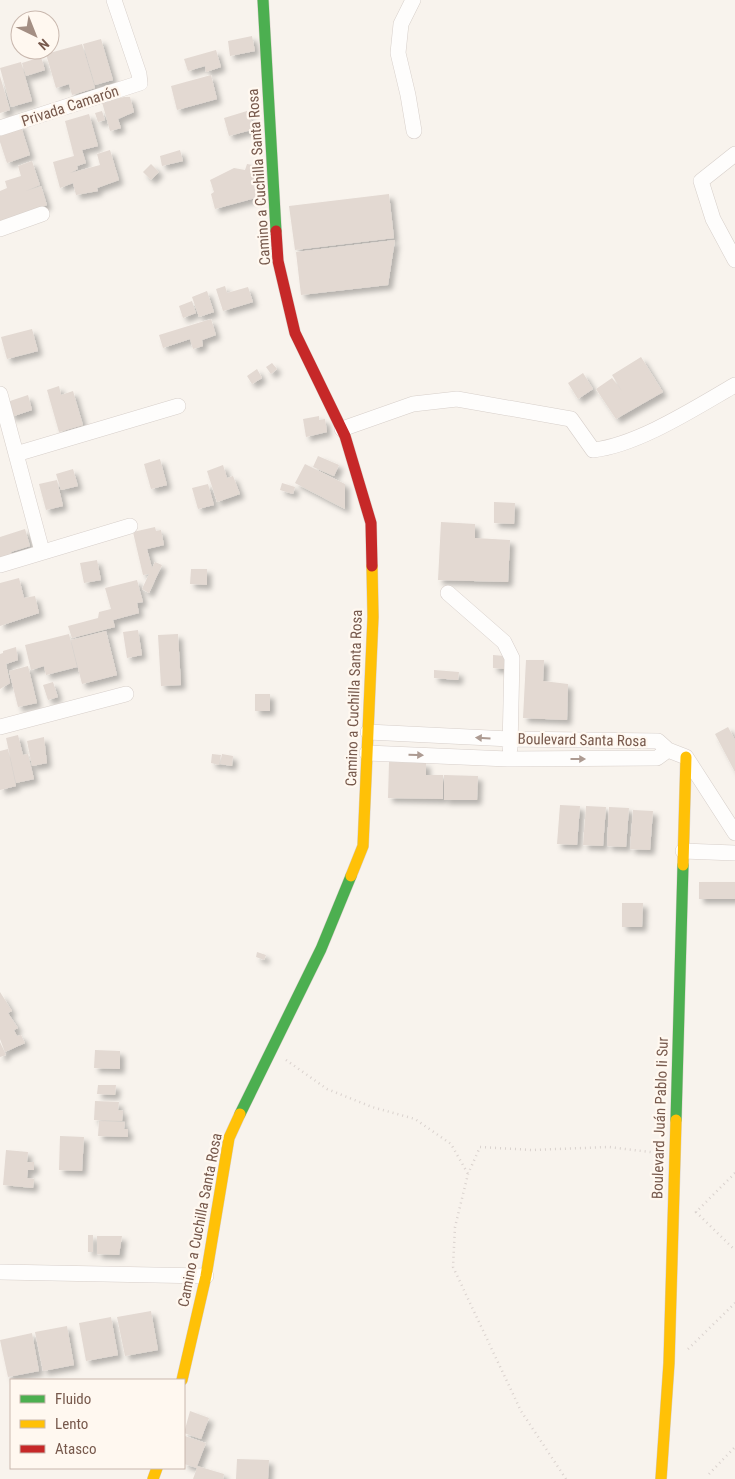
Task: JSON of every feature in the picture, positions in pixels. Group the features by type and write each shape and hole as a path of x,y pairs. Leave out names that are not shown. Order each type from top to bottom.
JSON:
{"street":[{"name":"Privada Camarón","path":"0,128 140,83 137,66 114,0"},
{"name":"Camino a Cuchilla Santa Rosa","path":"182,1379 206,1276 229,1138 270,1049 321,949 362,846 373,617 371,523 342,429 295,333 278,261 263,0"},
{"path":"413,0 401,24 398,53 414,131"},
{"path":"735,154 701,181 713,219 735,260"},
{"path":"0,229 42,214"},
{"path":"342,429 413,404 457,399 571,419 593,450 611,448 678,418 735,385"},
{"path":"0,394 42,551"},
{"path":"16,454 178,406"},
{"path":"0,565 130,526"},
{"path":"448,592 504,642 512,658 511,739 508,759"},
{"path":"0,727 126,694"},
{"name":"Boulevard Santa Rosa","path":"367,753 508,759 658,758 668,750 658,741 511,739 368,732"},
{"path":"668,750 686,757 735,833"},
{"name":"Boulevard Juán Pablo Ii Sur","path":"661,1479 669,1363 686,757"},
{"path":"683,851 735,854"},
{"path":"0,1272 206,1276"}],"path":[{"path":"270,1049 327,1088 372,1107 415,1119 451,1144 468,1174"},
{"path":"566,1479 521,1411 453,1267 455,1228 468,1174 480,1147 532,1150 609,1147 674,1155"},
{"path":"735,1174 696,1212 735,1250"},
{"path":"669,1363 679,1359 735,1303"},
{"path":"709,1474 735,1447"}],"building":[{"path":"252,36 255,51 230,56 228,41"},
{"path":"101,39 113,80 95,85 83,44"},
{"path":"82,44 95,88 72,95 69,84 56,88 48,60 60,60 60,50"},
{"path":"216,50 221,67 206,72 205,66 188,71 184,59"},
{"path":"32,60 42,60 45,70 26,76 22,63"},
{"path":"21,62 32,101 11,107 0,68"},
{"path":"211,75 217,99 177,110 171,86"},
{"path":"0,76 10,110 0,113"},
{"path":"130,97 134,112 118,119 121,128 110,131 102,102"},
{"path":"102,111 105,120 98,122 95,113"},
{"path":"247,111 255,129 229,136 224,118"},
{"path":"89,114 98,146 82,150 86,163 77,166 78,169 70,173 100,165 97,154 110,150 119,180 97,188 98,191 76,195 73,183 60,188 53,162 74,156 65,121"},
{"path":"20,123 30,155 7,163 0,142 0,130"},
{"path":"180,150 183,161 162,166 160,156"},
{"path":"32,161 40,185 26,191 41,186 47,205 0,224 0,191 7,188 5,181 21,176 18,166"},
{"path":"151,164 159,172 151,180 143,172"},
{"path":"247,164 259,166 259,197 215,209 211,194 214,192 210,180 234,168 245,170"},
{"path":"389,194 394,238 295,250 289,206"},
{"path":"395,240 388,285 301,295 296,252"},
{"path":"225,286 227,293 248,287 253,302 223,311 216,289"},
{"path":"207,291 214,312 199,317 192,297"},
{"path":"192,301 196,313 183,318 179,306"},
{"path":"211,319 216,335 202,340 203,346 193,349 190,339 163,348 159,335"},
{"path":"32,329 38,351 7,359 1,337"},
{"path":"641,357 663,392 616,419 596,389 612,378 622,391 612,375"},
{"path":"272,363 277,369 271,374 266,367"},
{"path":"257,369 262,378 252,384 247,376"},
{"path":"583,373 593,389 578,399 568,383"},
{"path":"59,386 61,395 73,391 83,425 59,432 47,390"},
{"path":"28,395 32,410 11,417 7,402"},
{"path":"319,416 319,420 325,419 327,432 306,437 303,419"},
{"path":"318,456 339,465 334,476 313,467"},
{"path":"160,459 167,485 151,489 144,464"},
{"path":"305,464 345,484 345,509 295,483"},
{"path":"223,465 227,478 233,476 240,494 217,502 207,471"},
{"path":"73,469 78,486 61,490 56,474"},
{"path":"57,480 63,506 46,510 39,484"},
{"path":"282,483 295,487 293,494 280,490"},
{"path":"208,484 214,505 198,509 192,488"},
{"path":"494,502 515,503 514,524 494,523"},
{"path":"441,522 475,524 475,538 510,540 508,582 438,580"},
{"path":"155,527 156,531 161,530 164,545 147,549 152,568 155,562 162,565 149,593 142,589 149,574 143,575 133,532"},
{"path":"25,529 30,546 11,552 12,557 0,561 0,537"},
{"path":"97,560 101,580 84,583 80,563"},
{"path":"191,569 207,569 207,585 190,584"},
{"path":"19,578 24,598 35,596 39,613 0,626 0,583"},
{"path":"137,580 143,602 137,603 139,613 113,620 115,627 72,638 68,626 98,618 99,612 111,609 105,588"},
{"path":"138,630 142,655 127,658 123,632"},
{"path":"106,631 117,675 82,684 71,640"},
{"path":"69,634 77,667 46,675 44,666 31,670 25,645"},
{"path":"178,634 181,685 161,686 158,635"},
{"path":"16,647 18,660 6,664 10,683 0,689 0,654 3,651"},
{"path":"493,655 505,656 504,669 493,668"},
{"path":"526,660 544,660 543,681 568,684 567,720 523,718"},
{"path":"28,666 37,703 18,707 9,671"},
{"path":"434,670 459,672 458,680 434,678"},
{"path":"53,682 58,697 48,700 43,685"},
{"path":"255,694 270,694 270,711 255,711"},
{"path":"728,727 735,740 735,772 715,734"},
{"path":"18,735 23,755 28,754 34,779 16,783 6,738"},
{"path":"44,737 47,763 32,766 27,741"},
{"path":"8,749 16,786 0,790 0,751"},
{"path":"212,754 221,755 219,765 211,763"},
{"path":"222,754 233,756 232,766 220,764"},
{"path":"389,762 426,763 426,775 443,775 443,799 388,798"},
{"path":"444,775 478,776 477,800 444,800"},
{"path":"560,805 580,806 577,845 557,844"},
{"path":"586,806 606,807 603,846 583,845"},
{"path":"609,807 629,808 626,847 607,846"},
{"path":"633,810 653,811 650,850 630,849"},
{"path":"699,882 735,882 735,899 699,899"},
{"path":"622,903 643,903 642,927 622,927"},
{"path":"257,952 266,955 264,960 256,957"},
{"path":"0,992 12,1011 8,1013 18,1028 14,1030 17,1036 21,1035 25,1043 5,1052 0,1039"},
{"path":"0,1042 6,1055 0,1057"},
{"path":"95,1050 120,1051 120,1069 94,1068"},
{"path":"98,1085 116,1085 115,1095 97,1094"},
{"path":"95,1101 119,1102 118,1110 123,1111 122,1121 94,1120"},
{"path":"99,1121 125,1122 124,1129 128,1129 128,1137 98,1136"},
{"path":"60,1136 84,1137 82,1171 59,1170"},
{"path":"6,1150 28,1152 27,1162 34,1162 34,1170 28,1170 27,1178 34,1179 33,1188 3,1185"},
{"path":"88,1235 93,1235 93,1252 88,1252"},
{"path":"97,1236 122,1236 119,1255 97,1254"},
{"path":"151,1311 158,1350 125,1356 117,1317"},
{"path":"111,1317 118,1355 86,1361 79,1323"},
{"path":"67,1326 74,1365 43,1371 35,1332"},
{"path":"32,1333 39,1371 8,1377 0,1340"},
{"path":"190,1411 209,1418 201,1439 185,1433"},
{"path":"185,1436 206,1443 197,1466 224,1474 223,1479 193,1479 197,1468 185,1464"},
{"path":"237,1459 269,1460 268,1479 236,1479"}],"traffic: fast":[{"path":"263,0 276,231"},
{"path":"676,1120 683,865"},
{"path":"240,1114 321,949 351,876"}],"traffic: slow":[{"path":"351,876 363,846 373,617 372,566"},
{"path":"683,865 686,757"},
{"path":"182,1379 206,1276 229,1138 240,1114"},
{"path":"661,1479 669,1363 676,1120"},
{"path":"153,1479 157,1469"}],"traffic: jam":[{"path":"276,231 278,261 295,333 345,436 371,523 372,566"}]}
